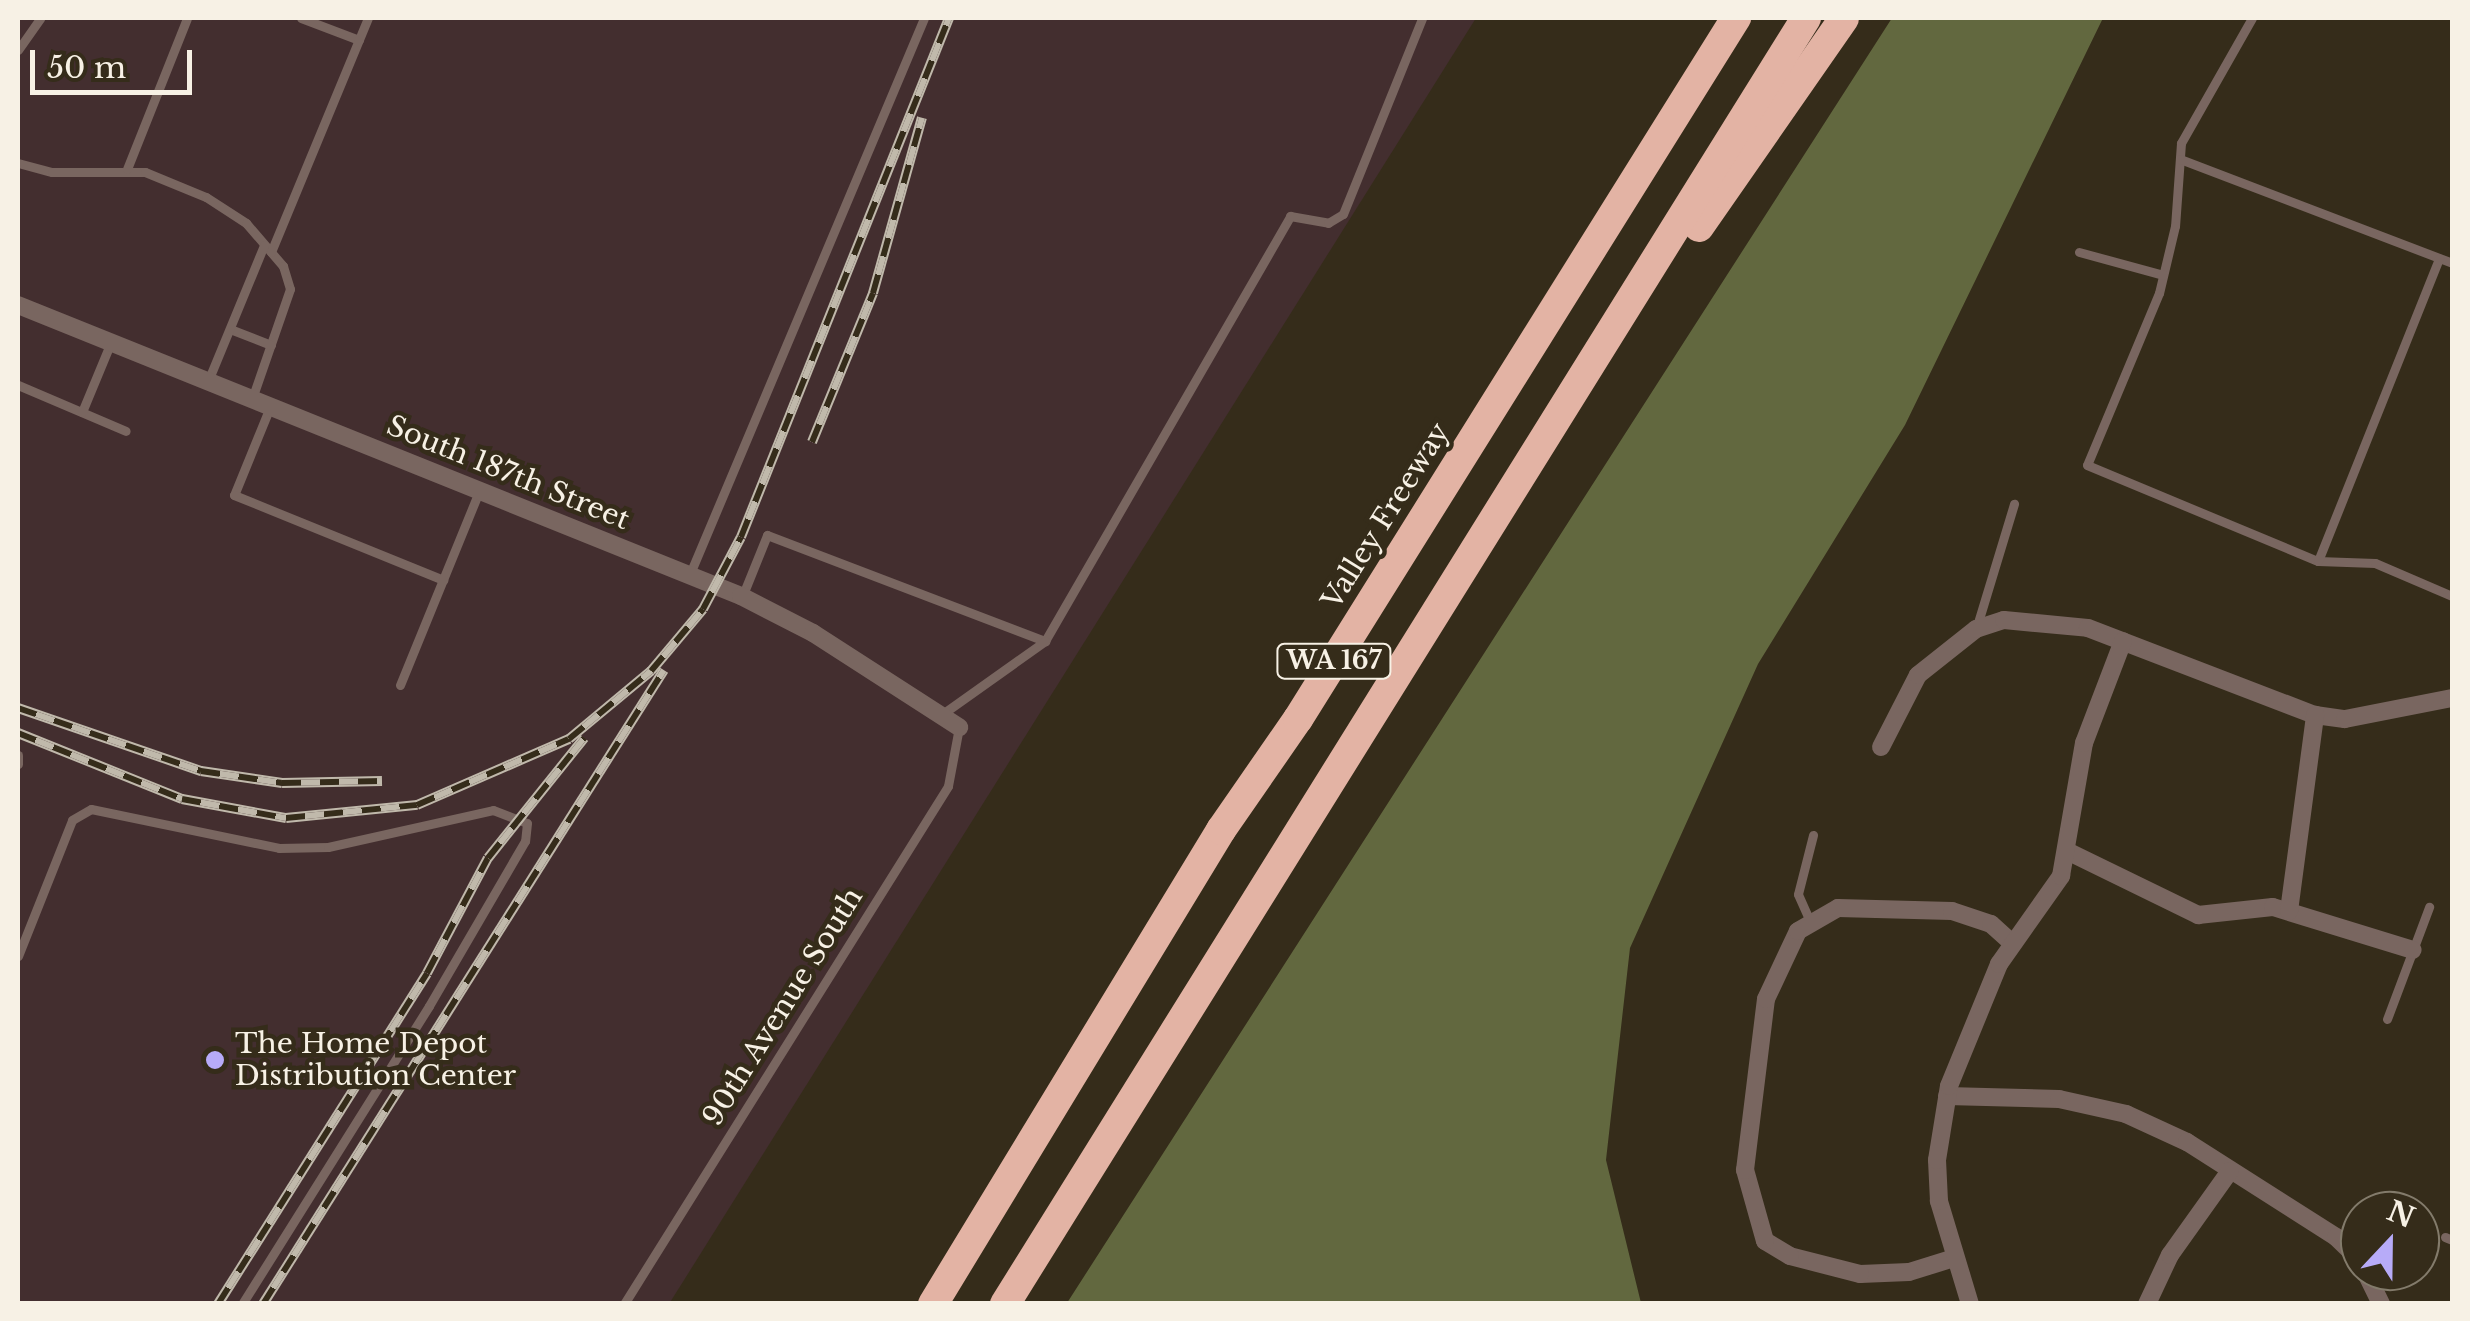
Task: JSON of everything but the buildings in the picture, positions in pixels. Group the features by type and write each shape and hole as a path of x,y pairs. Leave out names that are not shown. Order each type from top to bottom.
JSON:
{"highway":[{"name":"Valley Freeway","path":"933,1304 1210,847 1298,719 1736,18"},
{"path":"984,1304 1786,18"},
{"name":"WA 167","path":"1005,1304 1806,18"},
{"path":"1604,347 1704,221 1844,18"}],"street":[{"name":"South 187th Street","path":"18,305 742,597 814,634 960,727"},
{"path":"1880,747 1918,675 1976,629 2037,620 2123,640 2315,716 2345,719 2452,698"},
{"path":"1970,1304 1954,1258 1937,1160 1947,1096 1962,1045 2011,942 2048,898 2069,852 2084,743 2123,640"},
{"path":"2289,911 2315,716"},
{"path":"2069,852 2198,915 2289,911 2412,950"},
{"path":"1954,1258 1909,1272 1860,1274 1790,1256 1765,1241 1745,1170 1766,999 1785,948 1809,919 1838,908 1952,911 1991,924 2011,942"},
{"path":"1947,1096 2094,1105 2153,1124 2340,1241"},
{"path":"2146,1304 2170,1255 2230,1171"}],"lane":[{"path":"18,50 40,18"},
{"path":"127,169 187,18"},
{"path":"301,18 359,40"},
{"path":"208,382 368,18"},
{"path":"688,576 777,378 924,18"},
{"path":"941,715 1044,642 1290,216 1328,223 1343,214 1422,18"},
{"path":"2252,18 2180,143 2176,226 2163,275 2088,465 2318,561 2375,564 2452,596"},
{"path":"2180,159 2452,263"},
{"path":"18,163 52,172 127,169 206,197 238,216 268,248 290,289 252,400"},
{"path":"2079,252 2163,275"},
{"path":"2318,561 2439,258"},
{"path":"230,329 272,346"},
{"path":"82,412 111,342"},
{"path":"18,385 126,430"},
{"path":"270,407 234,496 443,580"},
{"path":"400,685 479,491"},
{"path":"1976,629 2014,504"},
{"path":"742,597 767,535 1044,642"},
{"name":"90th Avenue South","path":"624,1304 948,786 960,727"},
{"path":"18,755 18,764"},
{"path":"18,956 72,820 91,810 279,848 328,847 493,810 527,824 525,841 429,1006 242,1304"},
{"path":"1809,919 1798,894 1813,835"},
{"path":"2387,1019 2429,907"}],"shaded area":[{"path":"18,18 1476,18 669,1304 18,1303"}],"green space":[{"path":"1892,18 2103,18 1905,425 1758,664 1630,948 1606,1160 1641,1303 1067,1303"}],"railway":[{"path":"18,733 182,799 286,818 417,805 569,739 651,671 703,609 741,537 949,18"},
{"path":"812,442 873,293 922,118"},
{"path":"263,1304 664,670"},
{"path":"18,708 201,771 282,783 382,781"},
{"path":"218,1304 427,973 488,858 584,738"}],"place":[{"name":"The Home Depot Distribution Center","path":"215,1060"}]}
